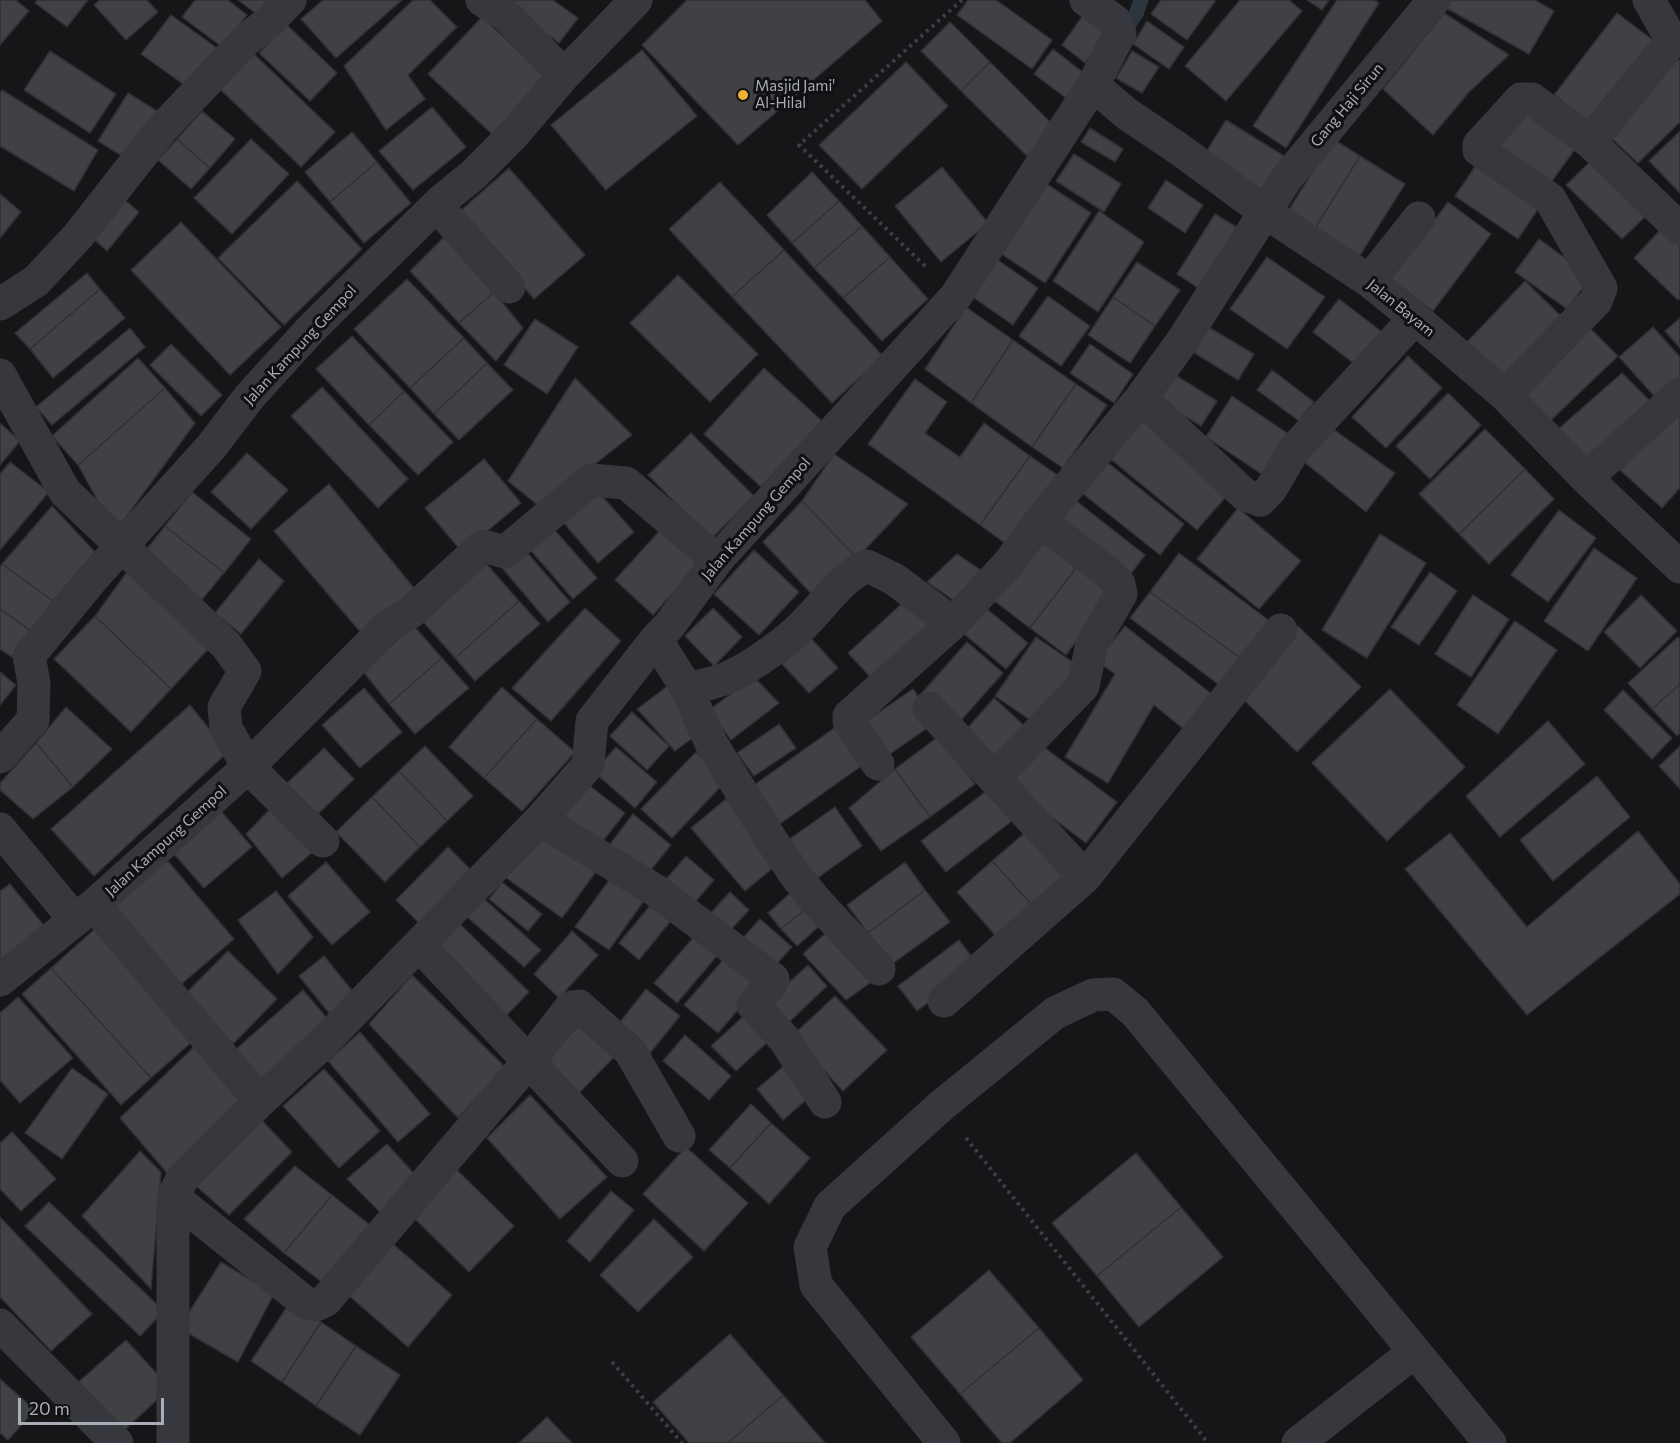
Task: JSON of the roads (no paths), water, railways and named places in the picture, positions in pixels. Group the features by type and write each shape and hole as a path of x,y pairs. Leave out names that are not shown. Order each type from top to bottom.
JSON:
{"street":[{"path":"0,304 36,281 78,236 161,130 246,40 271,20 290,0"},
{"path":"482,0 506,15 564,75"},
{"name":"Jalan Kampung Gempol","path":"0,757 33,720 34,683 28,656 121,546 210,447 250,396 311,329 514,134 564,75 636,0"},
{"name":"Jalan Kampung Gempol","path":"173,1197 182,1179 260,1101 323,1043 540,820 588,765 592,721 656,639 669,626 717,560 956,296 1093,85 1120,33 1115,21 1086,0"},
{"name":"Gang Haji Sirun","path":"878,764 849,722 849,717 953,623 1009,562 1141,398 1183,340 1286,179 1434,0"},
{"path":"1590,142 1676,45 1649,0"},
{"name":"Jalan Bayam","path":"1093,85 1127,114 1265,212 1370,281 1505,395 1586,478 1680,567"},
{"path":"1505,395 1596,302 1601,288 1550,199 1479,150 1479,145 1521,99 1532,99 1590,142 1679,227"},
{"path":"437,206 509,287"},
{"path":"1370,281 1419,218"},
{"path":"1141,398 1245,495 1260,500 1271,489 1293,451 1414,318"},
{"path":"0,375 65,492 226,645 245,671 224,707 226,728 248,767 323,841"},
{"path":"1586,478 1678,399"},
{"name":"Jalan Kampung Gempol","path":"0,980 85,913 248,767 387,627 411,612 483,546 506,552 591,480 626,483 717,560"},
{"path":"994,778 1083,686 1092,645 1120,594 1119,584 1106,571 1040,521"},
{"path":"687,689 731,677 787,640 804,625 839,585 867,566 894,579 953,623"},
{"path":"944,1001 1085,877 1281,630"},
{"path":"656,639 687,689 711,743 770,838 810,893 879,969"},
{"path":"929,708 1085,877"},
{"path":"540,820 655,890 773,979 753,1005 785,1040 825,1102"},
{"path":"0,829 85,913 260,1101"},
{"path":"419,945 622,1161"},
{"path":"944,1443 816,1285 810,1247 830,1206 941,1106 1055,1013 1093,995 1113,994 1135,1012 1490,1443"},
{"path":"173,1197 306,1302 316,1305 325,1301 529,1061 571,1007 579,1006 630,1051 679,1136"},
{"path":"173,1197 173,1443"},
{"path":"0,1325 117,1443"},
{"path":"1298,1443 1414,1352"}],"waterway":[{"path":"1121,35 1136,14 1141,0"}],"place":[{"name":"Masjid Jami' Al-Hilal","path":"743,95"}]}
